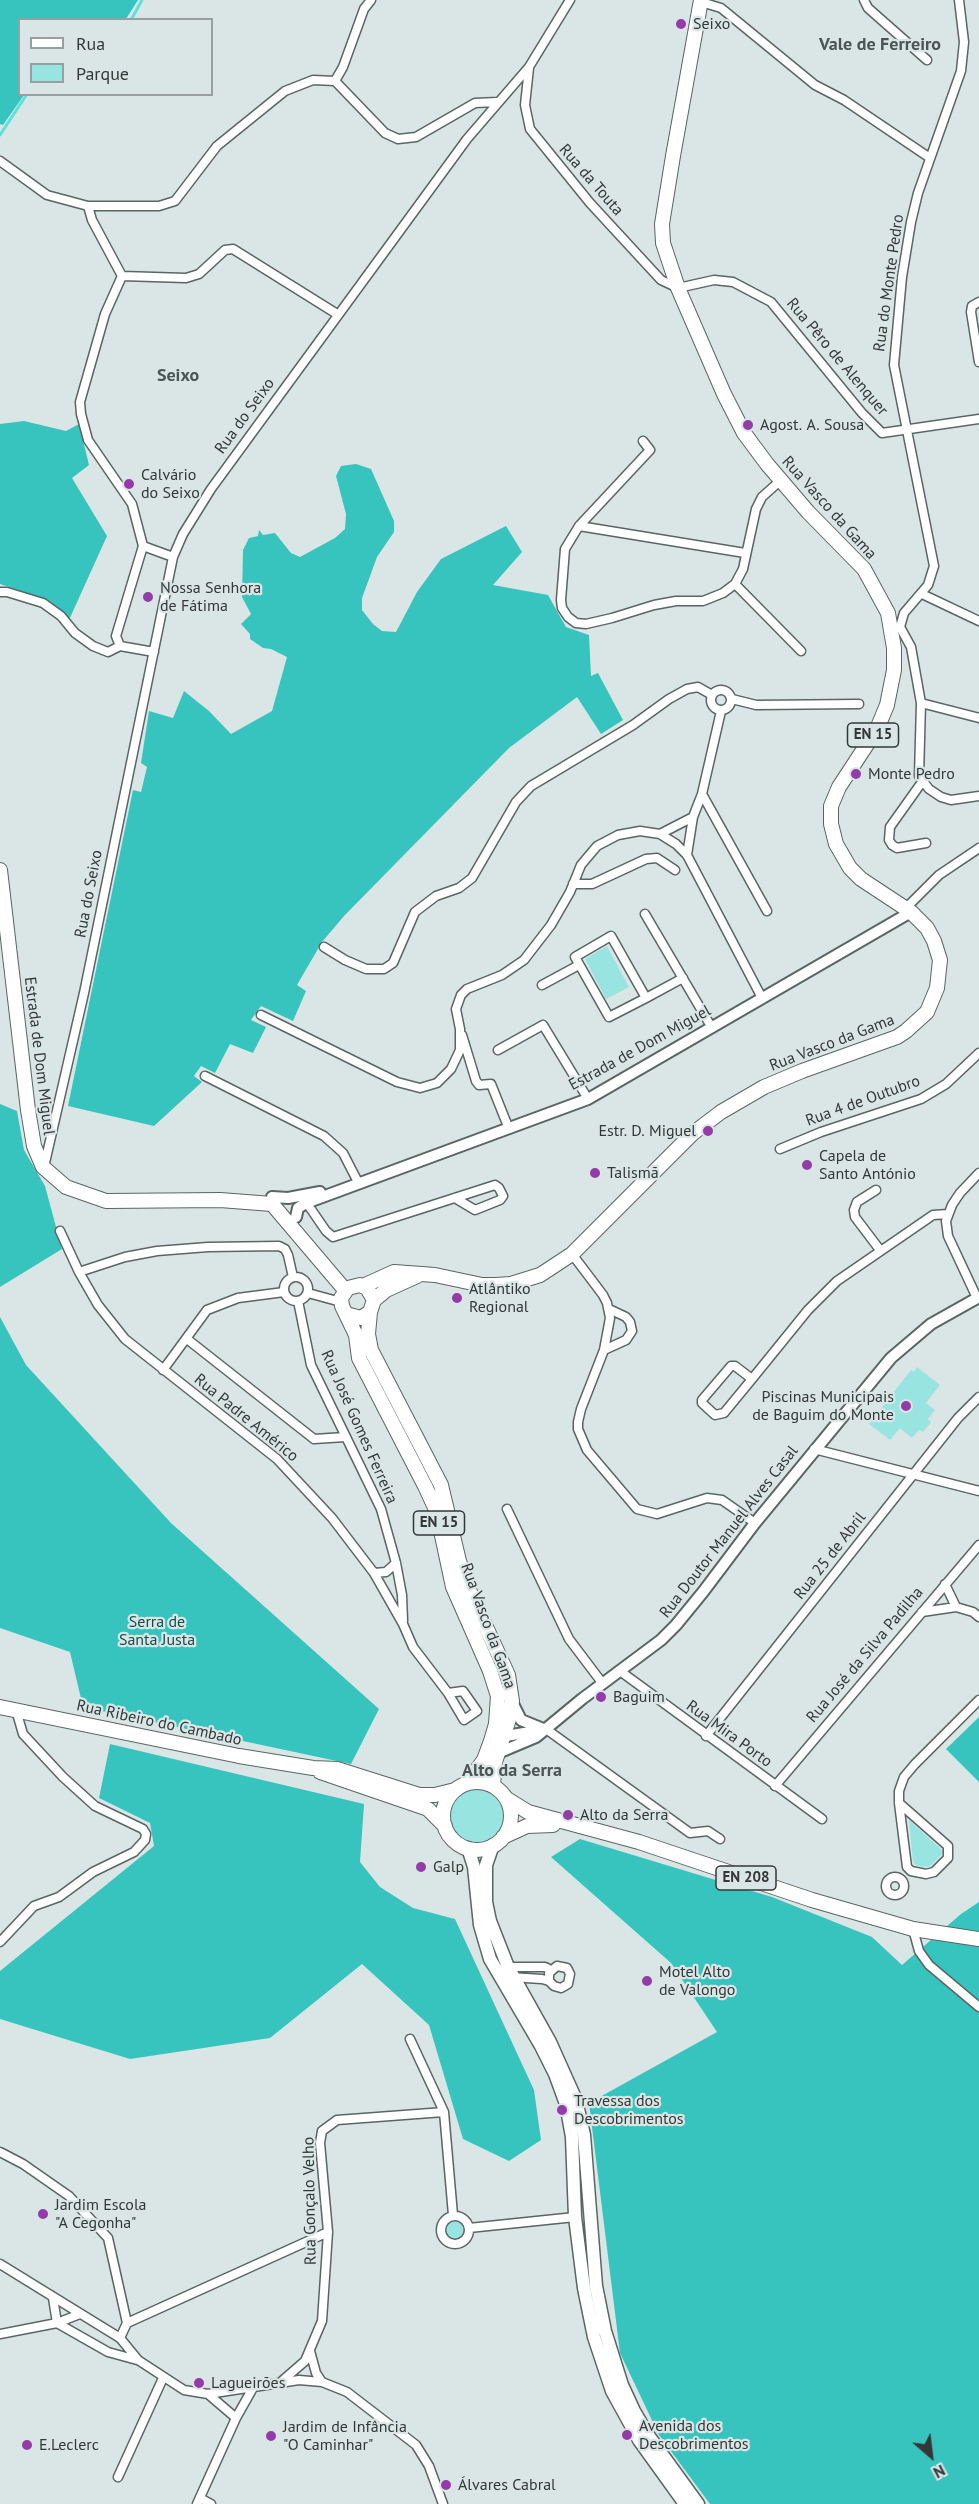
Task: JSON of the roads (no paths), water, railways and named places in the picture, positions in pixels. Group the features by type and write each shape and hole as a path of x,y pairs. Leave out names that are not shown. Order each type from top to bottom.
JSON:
{"main road":[{"name":"Rua Vasco da Gama","path":"493,1785 498,1708 494,1683 453,1587 436,1512 426,1486 359,1358 350,1295 394,1272 436,1275 482,1285 511,1284 540,1275 572,1254 692,1134 721,1112 764,1087 897,1037 920,1019 930,1005 937,988 940,960 927,928 909,910 861,879 850,868 836,844 830,815 839,787 877,729 887,705 894,670 896,628 864,569 808,512 744,433 724,394 678,288 663,243 662,224 701,1"},
{"name":"Estrada de Dom Miguel","path":"0,870 28,1110 34,1146 44,1167 66,1187 106,1201 220,1200 272,1204 350,1295"},
{"name":"Estrada de Dom Miguel","path":"220,1200 253,1195 272,1197"},
{"path":"272,1197 282,1202 296,1218 350,1295 356,1318 372,1306 386,1290 422,1274"},
{"path":"350,1295 370,1291 372,1306"},
{"name":"Rua Vasco da Gama","path":"372,1306 368,1334 371,1350 441,1485 459,1561 469,1590 508,1675 512,1701 505,1735 461,1787"},
{"name":"Rua Ribeiro do Cambado","path":"0,1707 239,1756 312,1768 337,1769 419,1794 435,1795 461,1787"},
{"name":"Rua Ribeiro do Cambado","path":"312,1768 333,1778 428,1809 445,1826"},
{"path":"498,1841 481,1849 468,1848 456,1842 445,1826 444,1806 461,1787 480,1782 493,1785 507,1799 511,1819 486,1865 486,1902 505,1973 555,2074 566,2104 572,2137 575,2217 584,2288 592,2327 612,2391 639,2440 682,2499 698,2504"},
{"name":"EN 208","path":"507,1799 528,1812 639,1842 812,1900 913,1929 979,1939"},
{"name":"EN 208","path":"498,1841 526,1826 538,1824 579,1827"},
{"path":"468,1848 474,1867 480,1925 490,1959 522,1992 560,2061 576,2100 584,2135 596,2286 605,2331 622,2385 682,2499"}],"street":[{"path":"335,81 343,68 363,9 371,0"},
{"name":"Rua do Seixo","path":"44,1167 86,982 173,557 183,534 211,489 337,314 467,139 529,67 570,0"},
{"path":"864,0 868,8 927,60"},
{"name":"Rua do Monte Pedro","path":"896,628 904,613 928,585 933,566 894,365 906,247 918,193 962,71 964,42 959,0"},
{"path":"701,1 721,8 815,86 844,100 930,158"},
{"name":"Rua da Touta","path":"529,67 525,105 530,129 583,195 661,280 678,288"},
{"path":"0,160 47,195 88,206 159,206 175,201 217,146 285,91 313,80 335,81 385,133 398,139 416,137 475,103 497,102"},
{"path":"88,206 92,220 123,276"},
{"path":"123,276 186,278 199,274 225,250 233,249 337,314"},
{"path":"120,646 116,636 143,546 132,504 88,440 80,402 105,314 123,276"},
{"name":"Rua Pêro de Alenquer","path":"678,288 714,280 733,282 771,302 879,431 888,433 905,430"},
{"path":"979,302 972,306 971,312 979,362"},
{"path":"905,430 979,419"},
{"path":"643,441 650,450 579,525 565,549 562,608 576,623 586,624 612,618 654,605 702,601 723,593 735,584 743,569 756,509 762,496 781,480"},
{"path":"579,525 745,553"},
{"path":"143,546 173,557"},
{"path":"735,584 801,651"},
{"path":"0,592 44,603 61,616 75,633 93,646 108,652 120,646 154,652"},
{"path":"922,594 979,621"},
{"path":"896,628 911,647 921,703 922,733 919,765 922,782 941,797 951,800 979,796"},
{"path":"324,947 366,969 384,969 393,963 415,912 436,897 459,888 472,878 516,802 531,786 633,725 687,689 698,687 712,695"},
{"path":"712,695 723,690 729,693 732,699 756,705 859,704"},
{"path":"712,695 712,705 721,711"},
{"path":"721,711 727,708 732,699"},
{"path":"921,703 979,717"},
{"path":"687,855 693,817 702,794 721,711"},
{"path":"922,782 890,827 889,840 897,848 926,843"},
{"path":"702,794 767,911"},
{"path":"660,834 693,817"},
{"path":"509,1129 491,1084 479,1085 476,1081 456,1009 461,995 467,989 502,975 524,960 551,926 581,865 597,846 618,835 640,831 660,834 676,844 687,855 762,998"},
{"path":"909,910 939,875 979,848"},
{"path":"573,884 592,884 646,859 657,858 675,870"},
{"name":"Estrada de Dom Miguel","path":"272,1197 304,1200 322,1192 336,1192 588,1099 909,910"},
{"path":"645,914 712,1028"},
{"path":"646,998 611,936 574,957 609,1017 646,998 683,978"},
{"path":"542,985 579,965"},
{"path":"261,1015 397,1082 420,1088 437,1083 451,1069 460,1050 460,1029"},
{"path":"498,1050 543,1025 588,1099"},
{"name":"Rua 4 de Outubro","path":"780,1149 821,1132 921,1099 946,1084 979,1053"},
{"path":"205,1076 324,1136 343,1153 359,1184"},
{"path":"978,1298 948,1236 948,1214 960,1193 979,1173"},
{"path":"296,1218 298,1208 304,1200 326,1231 333,1237 495,1185 503,1196 500,1200 475,1209 455,1198"},
{"path":"876,1190 857,1203 854,1210 855,1217 880,1250"},
{"path":"752,1379 735,1366 731,1366 702,1400 702,1403 715,1415 719,1415 752,1379 820,1296 851,1270 933,1215 948,1214"},
{"name":"Rua Padre Américo","path":"60,1231 79,1272 98,1305 125,1339 277,1459 332,1518 374,1574 403,1624 413,1647 448,1693"},
{"path":"79,1272 125,1257 158,1251 208,1247 279,1246 285,1249 293,1277"},
{"path":"572,1254 603,1295 610,1318 604,1350 581,1410 578,1430 587,1450 637,1509 647,1513 667,1512 707,1498 722,1500 755,1523"},
{"path":"284,1292 286,1281 293,1277 304,1279 308,1286 308,1293"},
{"path":"284,1292 291,1300 298,1301 308,1293 350,1295"},
{"path":"163,1370 207,1310 217,1304 238,1298 284,1292"},
{"name":"Rua Doutor Manuel Alves Casal","path":"494,1747 515,1746 546,1730 676,1625 869,1382 915,1335 978,1298"},
{"name":"Rua José Gomes Ferreira","path":"298,1301 311,1365 381,1509 402,1594 403,1624"},
{"path":"604,1350 626,1340 632,1331 626,1317 609,1309"},
{"path":"187,1339 314,1439 345,1437"},
{"name":"Rua 25 de Abril","path":"706,1736 958,1418 979,1397"},
{"path":"814,1449 979,1491"},
{"path":"507,1509 569,1639 603,1684"},
{"name":"Rua José da Silva Padilha","path":"775,1786 979,1545"},
{"path":"374,1574 386,1572 396,1563"},
{"path":"945,1584 956,1607"},
{"path":"922,1612 956,1607 973,1612 979,1617"},
{"name":"Rua Mira Porto","path":"620,1671 822,1819"},
{"path":"494,1683 501,1694 500,1726 515,1746"},
{"path":"900,1803 950,1850 948,1858 930,1874 911,1871 908,1867 900,1803 899,1791 903,1777 979,1700"},
{"path":"512,1701 521,1720 546,1730 690,1833 708,1830 720,1839"},
{"path":"0,1942 34,1906 59,1896 93,1872 134,1852 145,1840 146,1834 143,1829 95,1806 63,1776 23,1734 16,1710"},
{"path":"505,1735 546,1730"},
{"path":"898,1878 908,1867"},
{"path":"913,1929 920,1951 929,1965 979,2007"},
{"path":"505,1973 549,1981 561,1988 568,1984 571,1978 569,1971 564,1966 557,1966 551,1970 549,1981"},
{"path":"505,1973 544,1967 551,1970"},
{"path":"522,1992 528,1976"},
{"path":"410,2039 444,2112 453,2215"},
{"name":"Rua Gonçalo Velho","path":"282,2381 297,2370 310,2351 322,2321 328,2232 320,2143 322,2131 337,2120 444,2112"},
{"path":"0,2152 23,2164 69,2196 108,2238 127,2323 120,2338"},
{"path":"470,2228 575,2217 588,2204"},
{"path":"453,2215 466,2220 470,2228 468,2236 461,2242 453,2244 445,2239 441,2227 446,2219 453,2215"},
{"path":"575,2217 591,2230"},
{"path":"127,2323 328,2232"},
{"path":"0,2264 120,2338 138,2360 184,2390 208,2394 282,2381 322,2382 358,2398 416,2445 429,2466 443,2504"},
{"path":"54,2298 57,2323"},
{"path":"0,2334 57,2323 80,2314"},
{"path":"57,2323 108,2352 138,2360"},
{"path":"310,2351 316,2373 322,2382"},
{"path":"118,2477 163,2378"},
{"path":"211,2504 198,2501 236,2418 254,2386"},
{"path":"208,2394 236,2418"}],"waterway":[{"path":"132,18 142,0"},
{"path":"0,135 26,96"}],"place":[{"name":"Seixo","path":"681,24"},
{"name":"Agost. A. Sousa","path":"748,425"},
{"name":"Calvário do Seixo","path":"129,484"},
{"name":"Nossa Senhora de Fátima","path":"148,597"},
{"name":"Monte Pedro","path":"856,774"},
{"name":"Estr. D. Miguel","path":"708,1131"},
{"name":"Capela de Santo António","path":"807,1165"},
{"name":"Talismã","path":"595,1173"},
{"name":"Atlântiko Regional","path":"457,1298"},
{"name":"Piscinas Municipais de Baguim do Monte","path":"906,1406"},
{"name":"Baguim","path":"601,1697"},
{"name":"Alto da Serra","path":"568,1815"},
{"name":"Galp","path":"421,1867"},
{"name":"Motel Alto de Valongo","path":"647,1981"},
{"name":"Travessa dos Descobrimentos","path":"562,2110"},
{"name":"Jardim Escola \"A Cegonha\"","path":"43,2214"},
{"name":"Lagueirões","path":"199,2383"},
{"name":"Avenida dos Descobrimentos","path":"627,2435"},
{"name":"Jardim de Infância \"O Caminhar\"","path":"271,2436"},
{"name":"E.Leclerc","path":"27,2445"},
{"name":"Álvares Cabral","path":"446,2485"}],"district":[{"name":"Vale de Ferreiro","path":"880,45"},
{"name":"Seixo","path":"178,376"},
{"name":"Alto da Serra","path":"512,1771"}],"park label":[{"name":"Serra de Santa Justa","path":"157,1631"}]}
